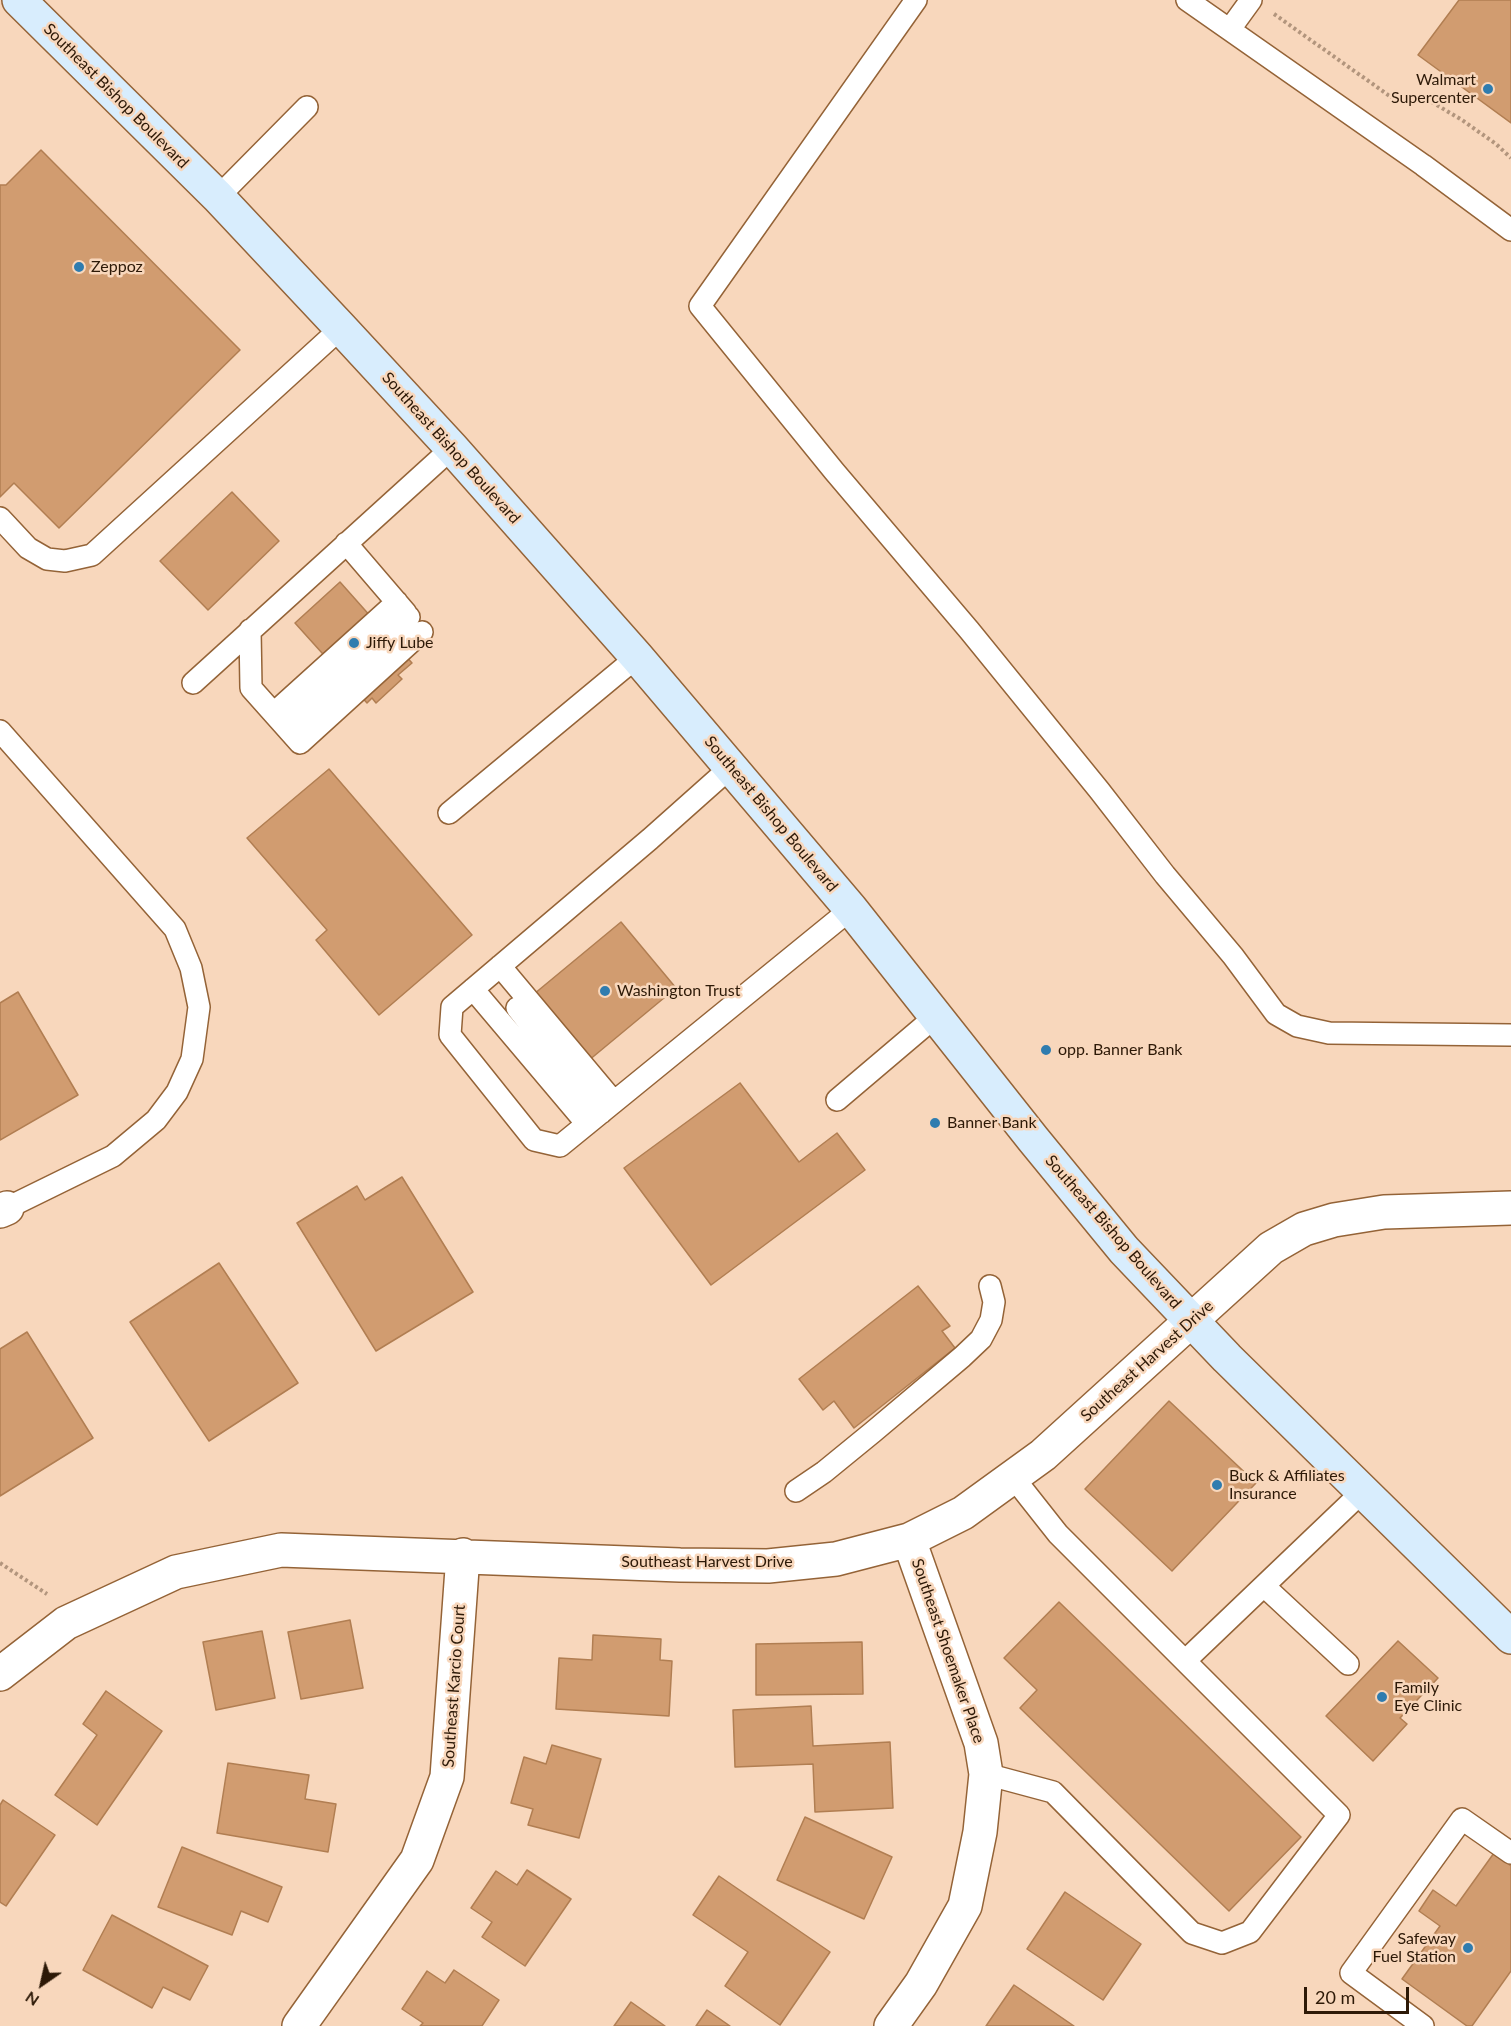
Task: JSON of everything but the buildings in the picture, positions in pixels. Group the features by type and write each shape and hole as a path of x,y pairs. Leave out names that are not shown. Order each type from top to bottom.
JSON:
{"street":[{"name":"Southeast Bishop Boulevard","path":"19,0 218,197 452,448 638,657 851,909 1124,1250 1191,1321 1511,1637"},
{"name":"Southeast Harvest Drive","path":"0,1674 66,1623 176,1572 281,1550 680,1565 768,1566 836,1559 909,1540 963,1513 1043,1455 1271,1248 1304,1228 1334,1220 1384,1212 1511,1208"},
{"name":"Southeast Shoemaker Place","path":"891,2026 921,1984 965,1906 980,1832 986,1774 981,1743 909,1540"},
{"name":"Southeast Karcio Court","path":"299,2026 417,1860 447,1777 463,1556"}],"lane":[{"path":"916,0 700,306 834,471 969,630 1165,875 1233,956 1276,1014 1297,1026 1329,1033 1511,1035"},
{"path":"1187,0 1423,165 1511,230"},
{"path":"1230,28 1251,0"},
{"path":"218,197 307,107"},
{"path":"0,518 28,548 47,559 65,561 92,555 341,328"},
{"path":"193,682 452,448"},
{"path":"346,543 415,623"},
{"path":"287,728 415,623"},
{"path":"287,728 415,623"},
{"path":"250,630 251,688 287,728"},
{"path":"449,813 638,657"},
{"path":"0,731 175,929 191,968 199,1007 192,1059 177,1092 156,1120 114,1156 4,1209"},
{"path":"732,766 650,839 452,1007 450,1035 534,1140 560,1146 851,909"},
{"path":"495,970 600,1113"},
{"path":"473,989 600,1113"},
{"path":"837,1100 936,1016"},
{"path":"796,1491 865,1439 962,1358 981,1338 991,1320 994,1302 990,1286"},
{"path":"986,1774 1053,1792 1192,1933 1222,1943 1250,1932 1339,1815 1058,1534 1013,1477"},
{"path":"1185,1661 1362,1492"},
{"path":"1264,1586 1348,1664"},
{"path":"1423,2026 1351,1973 1462,1820 1511,1853"}],"path":[{"path":"1272,12 1398,102 1430,101 1462,120 1496,144 1511,158"},
{"path":"0,1563 53,1599 66,1623"}],"place":[{"name":"Walmart Supercenter","path":"1488,89"},
{"name":"Zeppoz","path":"79,267"},
{"name":"Jiffy Lube","path":"354,643"},
{"name":"Washington Trust","path":"605,991"},
{"name":"opp. Banner Bank","path":"1046,1050"},
{"name":"Banner Bank","path":"935,1123"},
{"name":"Buck & Affiliates Insurance","path":"1217,1485"},
{"name":"Family Eye Clinic","path":"1382,1697"},
{"name":"Safeway Fuel Station","path":"1468,1948"}]}
